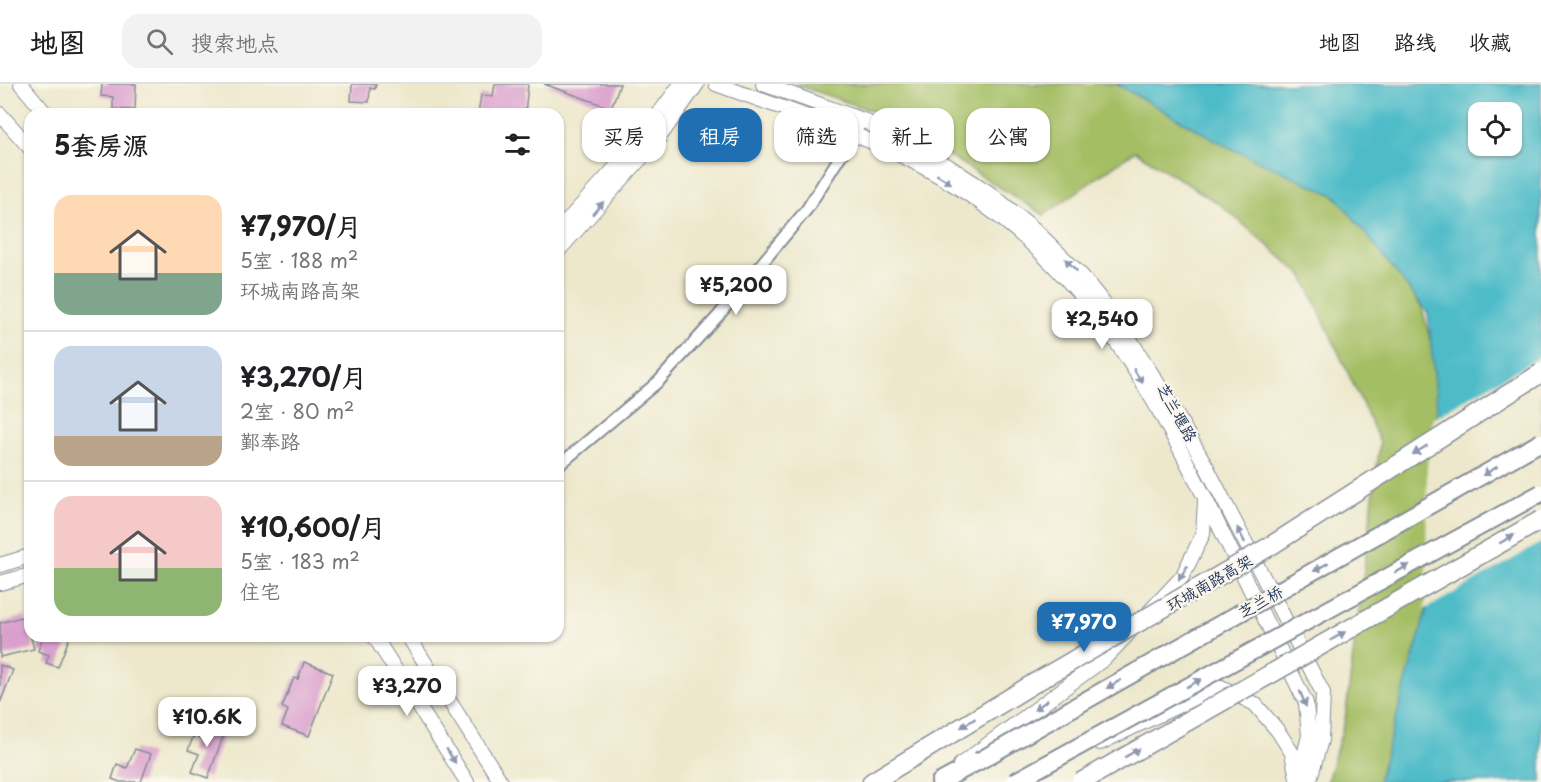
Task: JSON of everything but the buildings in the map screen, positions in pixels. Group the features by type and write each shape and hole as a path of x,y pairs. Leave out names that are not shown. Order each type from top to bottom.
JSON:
{"highway":[{"name":"环城南路高架","path":"872,782 1001,702 1272,545 1541,374"},
{"path":"1081,782 1541,520"}],"main road":[{"name":"芝兰桥","path":"938,782 1541,442"},
{"path":"1015,782 1541,493"}],"street":[{"path":"21,84 41,108"},
{"path":"564,224 635,146 681,84"},
{"path":"564,244 658,139 697,84"},
{"name":"芝兰堰路","path":"716,84 781,108"},
{"name":"芝兰堰路","path":"763,84 863,120 948,166 991,194 1034,229 1082,276 1121,326 1165,395 1204,464 1323,693 1321,740 1301,782"},
{"path":"0,114 24,141"},
{"path":"858,128 863,120"},
{"name":"芝兰堰路","path":"858,137 898,154 960,189 998,216 1038,251 1077,291 1110,333 1140,377 1205,498 1306,703 1309,736 1301,782"},
{"path":"564,461 659,381 719,315 807,209 837,162"},
{"path":"938,782 1105,658 1182,577 1203,534 1205,498"},
{"path":"0,565 24,558"},
{"path":"0,583 24,577"},
{"path":"378,642 467,782"},
{"path":"412,642 501,782"},
{"path":"1015,782 1219,686 1255,704 1278,731 1292,753 1301,782"}],"green space":[{"path":"794,84 1150,84 1309,172 1371,230 1422,308 1444,391 1423,654 1385,782 1327,782 1345,720 1380,442 1303,276 1221,205 1135,151 1044,215 954,159 954,108 870,108 870,110"}],"water":[{"path":"1116,84 1541,84 1541,782 1378,782 1429,601 1430,467 1437,406 1428,313 1336,196 1228,147"}],"pier":[{"path":"1541,356 1541,543 1424,610 1426,601 1427,467 1433,418"}]}
